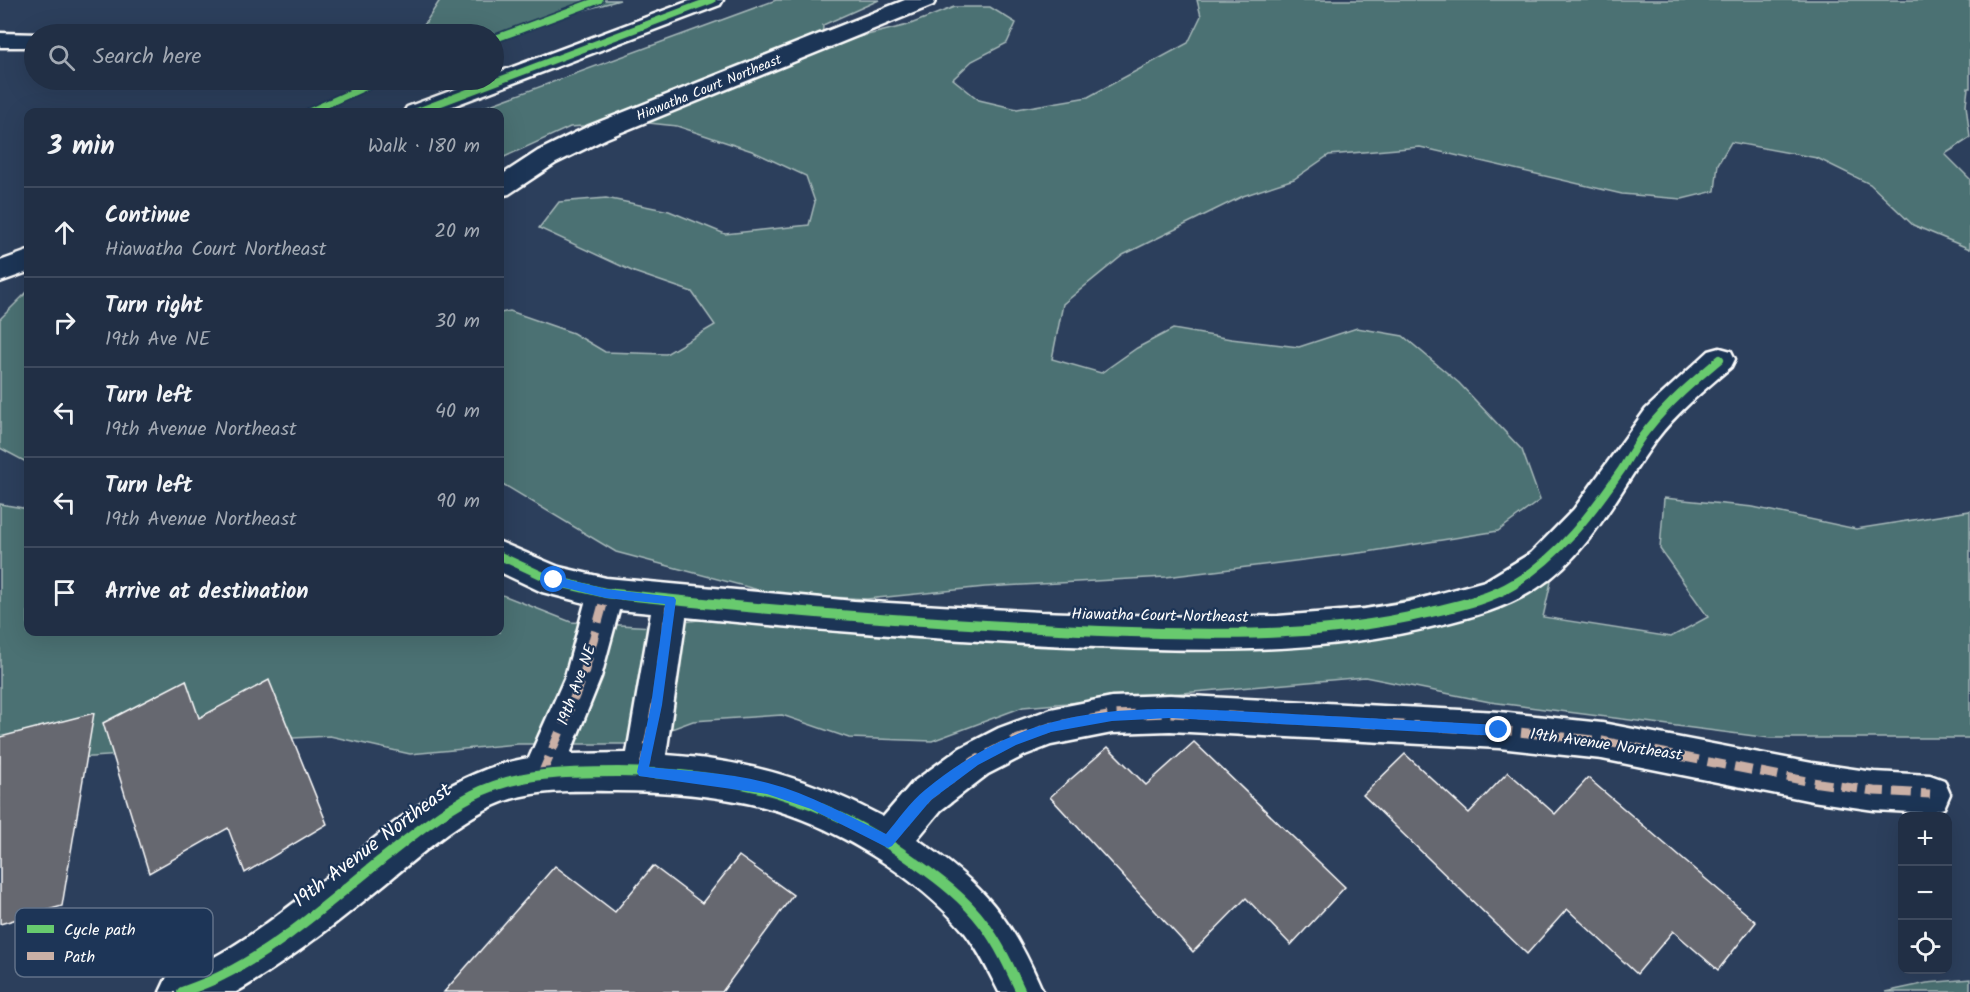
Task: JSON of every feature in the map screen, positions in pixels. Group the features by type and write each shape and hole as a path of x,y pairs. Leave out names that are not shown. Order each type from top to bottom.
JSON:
{"street":[{"path":"504,79 712,0"},
{"name":"Hiawatha Court Northeast","path":"504,185 546,157 598,132 926,0"},
{"path":"0,40 24,40"},
{"path":"427,108 474,90"},
{"path":"0,272 24,263"},
{"name":"Hiawatha Court Northeast","path":"504,558 554,580 606,593 938,624 1178,633 1289,632 1365,624 1427,614 1508,588 1546,563 1574,534 1622,468 1648,427 1687,387 1720,359"},
{"name":"19th Ave NE","path":"542,774 583,677 606,593"},
{"path":"643,772 656,705 671,600"},
{"name":"19th Avenue Northeast","path":"888,842 927,796 974,761 1013,741 1051,727 1112,716 1170,713 1499,730 1602,741 1812,782 1874,791 1930,794"},
{"name":"19th Avenue Northeast","path":"182,992 226,974 280,939 429,823 474,794 507,782 542,774 643,772 711,779 767,789 813,805 888,842 938,879 974,912 1002,951 1021,992"}],"green space":[{"path":"440,0 620,0 504,32 504,24 425,24"},
{"path":"776,0 879,0 823,25 822,46 908,25 954,7 990,7 1016,23 1007,43 972,61 953,79 979,100 1017,109 1088,97 1188,43 1201,16 1197,0 1970,0 1970,88 1968,88 1966,105 1970,138 1945,154 1970,179 1970,249 1913,225 1870,184 1817,158 1731,142 1718,164 1715,191 1682,199 1622,194 1420,147 1329,155 1294,179 1243,196 1123,255 1063,304 1052,359 1101,373 1137,348 1173,329 1299,347 1357,328 1403,336 1459,383 1522,450 1540,500 1498,531 1367,552 1166,577 985,587 867,599 774,594 616,552 504,485 504,312 510,311 573,333 605,352 666,354 715,325 692,292 634,272 539,228 559,202 606,198 669,211 725,234 809,225 815,202 806,176 752,151 677,126 639,122 570,127 504,157 504,108 482,108"},
{"path":"24,295 24,461 0,448 0,319"},
{"path":"1664,498 1753,507 1856,529 1970,511 1970,738 1770,738 1490,702 1365,677 1023,707 932,741 849,738 782,715 693,721 631,744 518,744 410,754 330,736 236,741 138,754 0,763 0,504 24,508 24,636 504,636 504,596 571,622 653,627 781,607 1251,627 1394,602 1515,576 1551,582 1543,617 1671,637 1708,617 1660,549"},
{"path":"1970,979 1970,992 1885,992 1927,983"}],"building":[{"path":"186,680 199,718 269,680 327,824 245,873 228,828 149,873 103,723"},
{"path":"94,713 62,906 15,908 15,920 0,924 0,737"},
{"path":"1194,742 1345,887 1291,945 1246,898 1193,952 1050,797 1108,747 1146,785"},
{"path":"1405,754 1469,813 1508,772 1555,814 1588,778 1756,922 1718,970 1673,931 1637,974 1567,909 1527,954 1363,795"},
{"path":"739,856 793,895 722,992 444,992 555,866 615,912 653,866 702,903"}],"marked path":[{"path":"542,774 583,677 606,593"},
{"path":"643,772 656,705 671,600"},
{"path":"888,842 927,796 974,761 1013,741 1051,727 1112,715 1170,713 1499,730 1602,741 1812,782 1874,791 1930,794"}],"cycle path":[{"path":"504,35 599,0"},
{"path":"504,79 712,0"},
{"path":"318,108 358,90"},
{"path":"427,108 474,90"},
{"path":"504,558 554,581 606,593 854,616 1102,631 1234,634 1321,630 1365,625 1480,599 1527,576 1558,550 1586,519 1641,437 1657,418 1720,359"},
{"path":"182,992 223,976 265,950 419,831 473,795 505,782 539,775 608,772 688,776 747,784 793,796 849,821 904,854 930,873 973,911 994,939 1021,992"}],"route":[{"path":"554,580 606,593 671,600 656,705 643,772 711,779 767,789 813,805 888,842 927,796 974,761 1013,741 1051,727 1112,716 1170,713 1499,730"}]}
